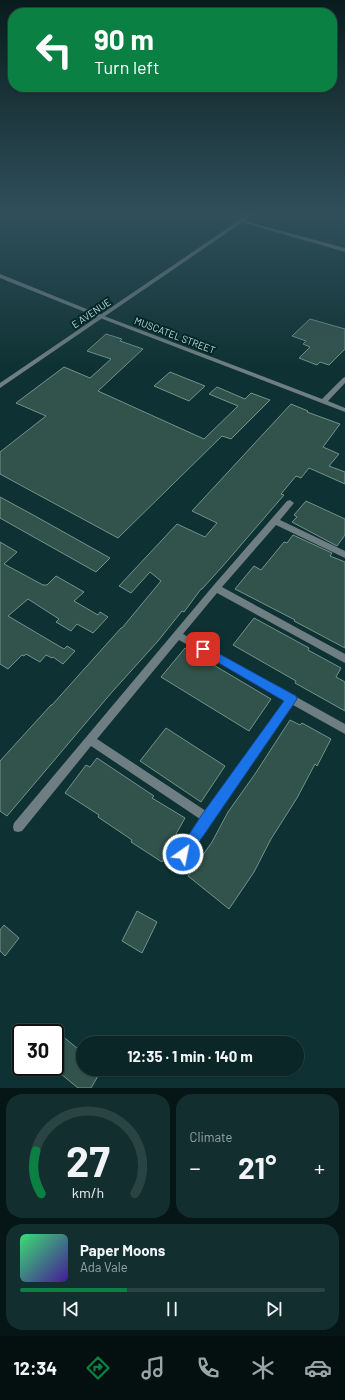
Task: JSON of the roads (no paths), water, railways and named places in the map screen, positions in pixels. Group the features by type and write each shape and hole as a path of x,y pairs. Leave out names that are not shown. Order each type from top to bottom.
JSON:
{"street":[{"name":"E AVENUE","path":"0,386 177,266"},
{"name":"MUSCATEL STREET","path":"0,276 102,317 345,410"},
{"path":"324,401 345,379"},
{"path":"18,826 216,588 290,503"},
{"path":"275,521 345,555"},
{"path":"216,588 345,659"},
{"path":"178,635 345,729"},
{"path":"183,854 292,699"},
{"path":"91,740 207,818"}]}
